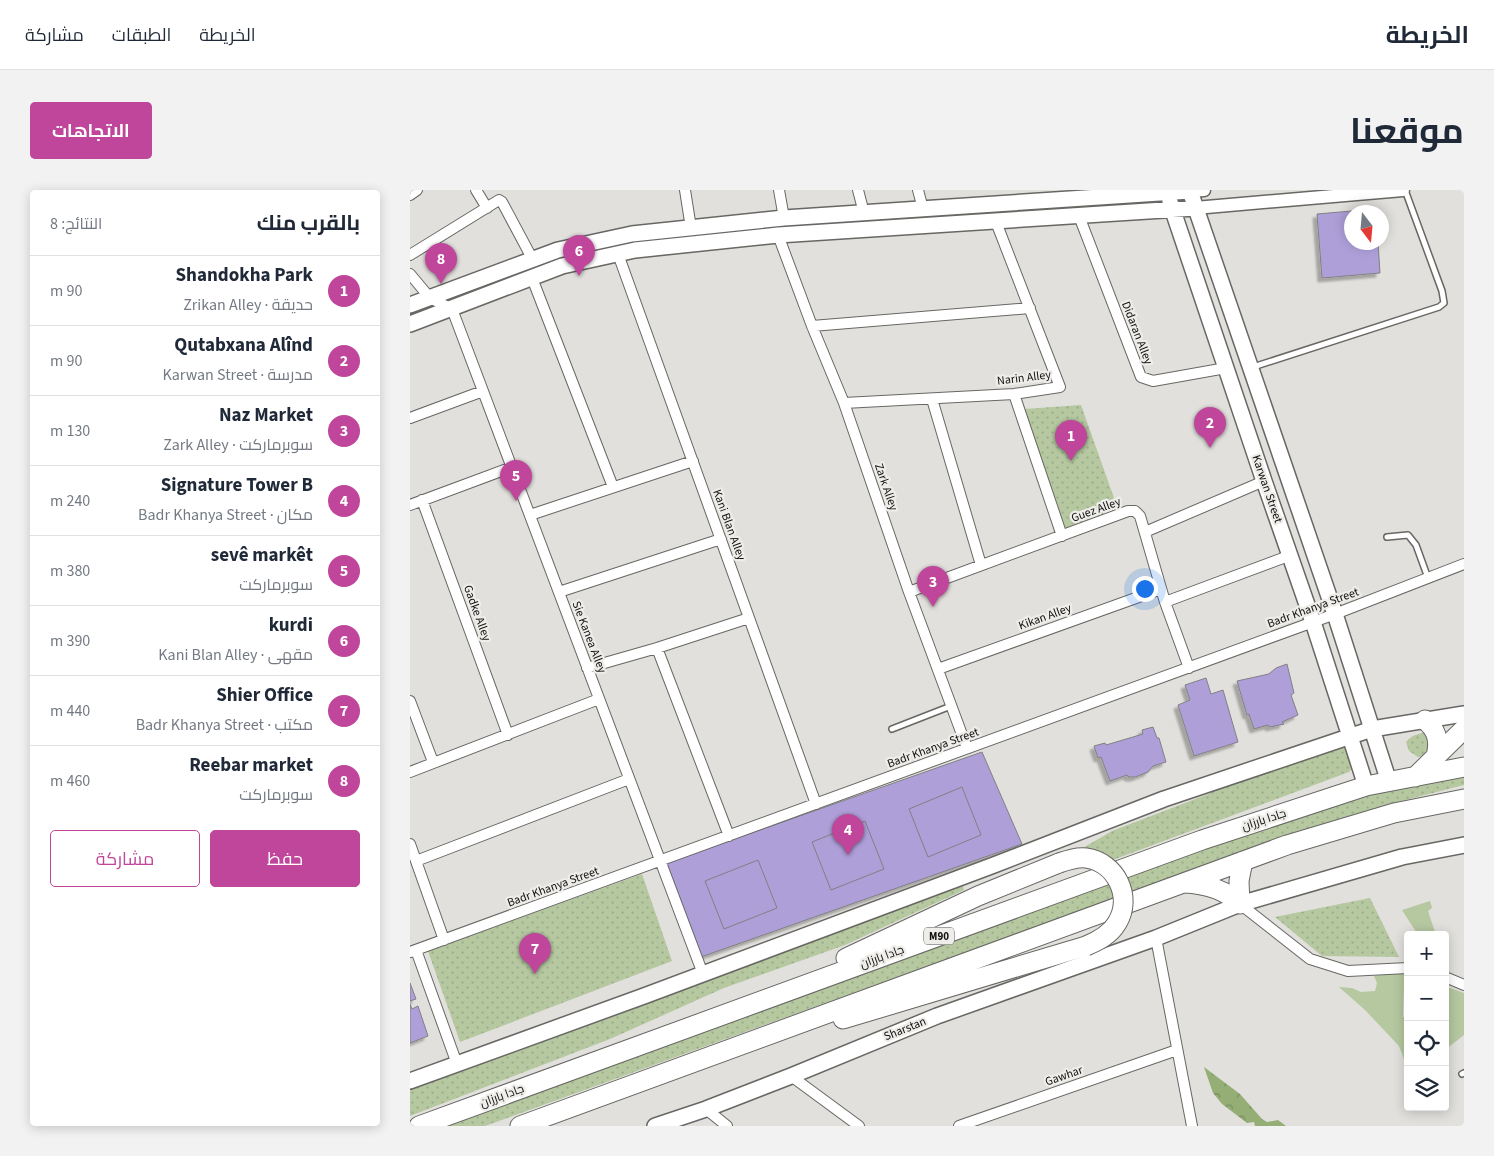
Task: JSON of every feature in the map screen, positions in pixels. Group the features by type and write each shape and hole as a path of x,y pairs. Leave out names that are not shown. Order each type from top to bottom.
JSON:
{"highway":[{"path":"1425,720 1436,732 1438,748 1436,756"},
{"path":"1415,777 1464,729"},
{"name":"جادا بارزان","path":"420,1126 1202,840 1366,786 1464,767"},
{"path":"526,1124 1287,845 1394,813 1464,799"},
{"path":"707,1020 864,950 978,896 1060,862 1085,858 1100,862 1112,871 1120,882 1124,896 1123,910 1117,924 1108,934 1086,946 881,1008 721,1053"},
{"path":"1240,904 1239,881 1243,861"},
{"path":"1183,883 1202,885 1223,891 1240,904"}],"main road":[{"path":"410,305 558,250 632,234 784,218 923,209 1093,194 1167,193 1195,190"},
{"name":"Karwan Street","path":"1195,190 1196,208 1335,614 1388,782"},
{"name":"Karwan Street","path":"1167,193 1264,481 1314,622 1366,786"},
{"path":"410,324 562,266 634,250 778,235 1196,208"},
{"path":"410,1081 703,974 1164,799 1372,729 1464,714"},
{"name":"Sharstan","path":"655,1126 706,1109 791,1076 938,1016 1156,938 1240,904 1402,857 1464,845"}],"street":[{"path":"410,195 417,190"},
{"path":"476,190 486,208"},
{"path":"686,190 691,228"},
{"path":"778,190 784,218"},
{"path":"858,190 864,213"},
{"path":"918,190 923,209"},
{"path":"1196,208 1404,190"},
{"path":"410,255 498,200 502,202 532,260"},
{"name":"Didaran Alley","path":"1079,216 1141,377 1152,381 1226,368"},
{"name":"Narin Alley","path":"844,403 1014,394 1060,387 996,222"},
{"name":"Zark Alley","path":"778,235 812,326 844,403 909,592 967,748"},
{"name":"Kani Blan Alley","path":"618,254 816,804"},
{"path":"410,274 430,298 452,309"},
{"path":"532,278 613,486"},
{"path":"812,326 1030,308"},
{"name":"Sie Kanea Alley","path":"452,309 703,974"},
{"path":"410,418 483,391"},
{"path":"1014,394 1062,536"},
{"path":"932,399 981,565"},
{"path":"530,515 692,460"},
{"path":"410,505 512,467"},
{"path":"1144,532 1264,481"},
{"name":"Gadke Alley","path":"422,500 508,735"},
{"name":"Guez Alley","path":"909,592 1128,511 1135,511 1140,516 1165,602 1189,668"},
{"path":"559,592 721,538"},
{"path":"1165,602 1291,556"},
{"name":"Badr Khanya Street","path":"413,951 1314,622 1464,564"},
{"name":"Kikan Alley","path":"938,669 1161,588"},
{"path":"587,668 657,648 749,618"},
{"path":"657,648 729,836"},
{"path":"410,772 599,699"},
{"path":"410,701 433,762"},
{"path":"416,861 629,779"},
{"path":"410,844 444,940"},
{"path":"1240,904 1310,959 1348,971 1404,968"},
{"path":"1156,938 1192,1126"},
{"path":"413,951 457,1064"},
{"path":"1449,979 1464,985"},
{"name":"Gawhar","path":"959,1126 1177,1050"},
{"path":"791,1076 859,1126"},
{"path":"706,1109 727,1126"}],"lane":[{"path":"1251,368 1444,304 1442,291 1404,190"},
{"path":"1387,537 1408,535 1416,545 1428,578"},
{"path":"892,729 951,706"}],"green space":[{"path":"1081,405 1119,512 1066,529 1024,409"},
{"path":"1434,731 1436,753 1418,757 1409,751 1406,742 1409,739 1418,734"},
{"path":"1344,742 1353,767 1349,772 1110,861 1081,849 1112,831 1211,793 1209,787"},
{"path":"1464,774 1464,785 1382,806 1284,837 485,1126 448,1126 530,1093 1302,814 1394,788"},
{"path":"642,874 672,961 460,1042 428,951"},
{"path":"962,882 964,890 845,945 724,988 610,1039 410,1116 410,1086"},
{"path":"1370,898 1399,957 1322,956 1275,917"},
{"path":"1430,901 1432,908 1428,911 1435,931 1415,931 1402,910"},
{"path":"1404,972 1404,1059 1399,1046 1365,1010 1339,987 1352,988 1361,992 1375,991 1377,983 1374,976"},
{"path":"1449,987 1464,993 1464,1035 1449,1047"},
{"path":"1204,1067 1240,1094 1262,1119 1267,1122 1278,1120 1286,1126 1255,1126 1254,1122 1247,1123 1222,1104 1213,1093"}],"building":[{"path":"1344,212 1344,250 1379,250 1380,273 1322,278 1317,214"},
{"path":"1287,664 1294,693 1291,695 1298,715 1282,722 1284,724 1270,727 1268,725 1254,729 1249,714 1247,715 1237,681 1269,674 1276,668"},
{"path":"1206,678 1211,694 1223,690 1238,742 1194,756 1178,705 1190,700 1185,685"},
{"path":"1153,727 1157,738 1159,738 1166,762 1153,766 1148,772 1135,777 1127,775 1110,781 1101,757 1098,758 1094,746 1105,743 1106,745 1143,734 1142,730"},
{"path":"982,752 1022,844 698,958 666,863"},
{"path":"962,787 981,835 928,857 909,809"},
{"path":"865,821 884,869 831,890 812,842"},
{"path":"758,860 777,908 724,929 705,881"},
{"path":"410,983 416,999 410,1001"},
{"path":"410,1004 412,1009 418,1006 428,1036 410,1043"}],"place":[{"name":"kurdi","path":"579,276"},
{"name":"Reebar market","path":"441,284"},
{"name":"Qutabxana Alînd","path":"1210,448"},
{"name":"Shandokha Park","path":"1071,461"},
{"name":"sevê markêt","path":"516,501"},
{"name":"Naz Market","path":"933,607"},
{"name":"Signature Tower B","path":"848,855"},
{"name":"Shier Office","path":"535,974"}]}
